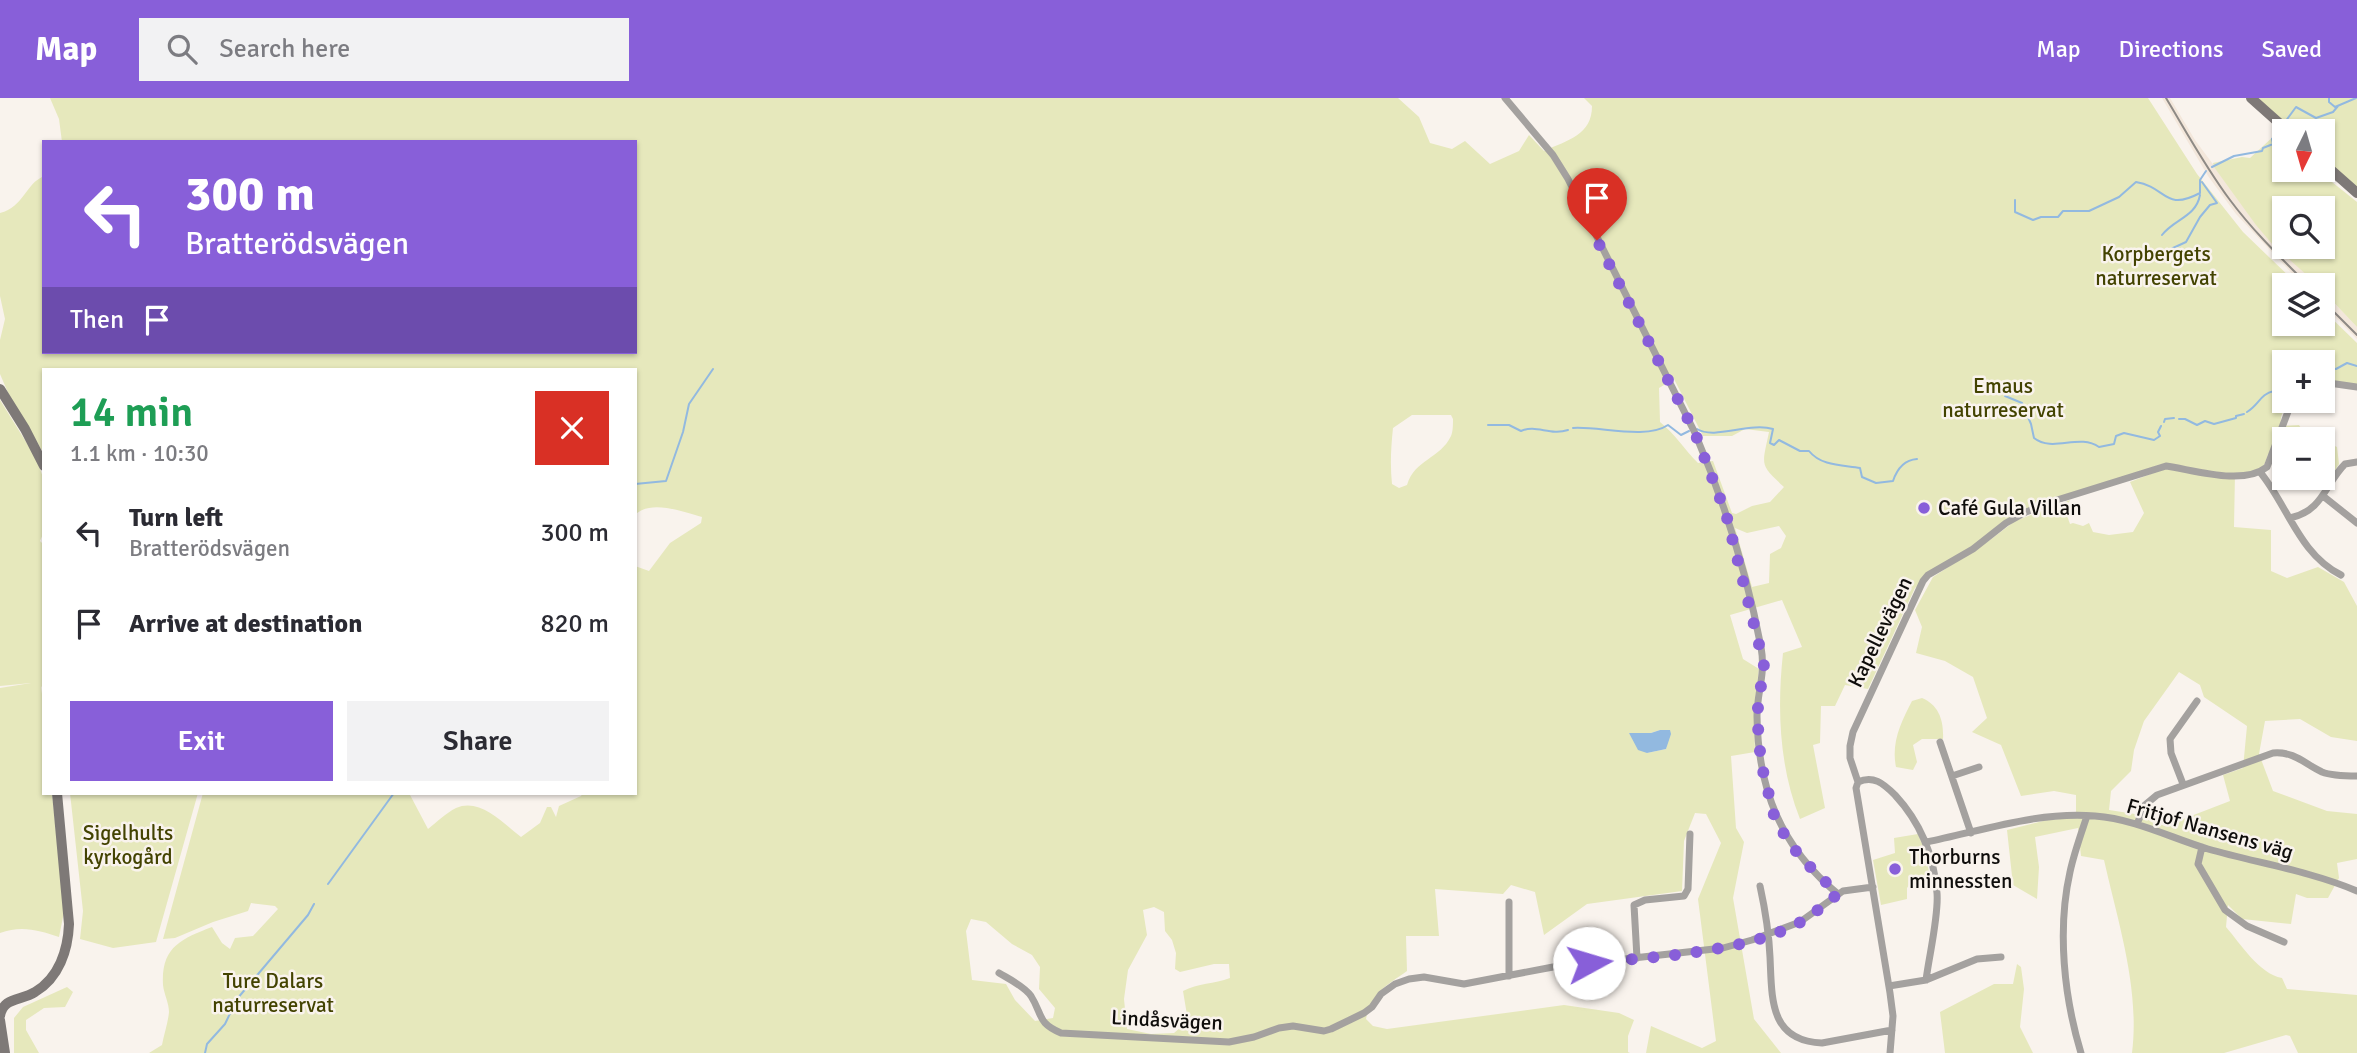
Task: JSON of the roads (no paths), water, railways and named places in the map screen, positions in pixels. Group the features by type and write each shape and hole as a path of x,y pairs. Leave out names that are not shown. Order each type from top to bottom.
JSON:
{"street":[{"path":"1505,98 1553,155 1568,179 1704,456 1726,514 1761,646 1764,675 1757,715 1766,789 1774,815 1786,838 1802,859 1838,894"},
{"path":"2250,98 2274,119"},
{"path":"2335,174 2357,193"},
{"path":"2335,384 2357,387"},
{"path":"0,389 42,462"},
{"path":"2287,413 2267,467 2260,472 2275,490 2284,511 2314,556 2325,567 2341,575"},
{"path":"2290,518 2303,515 2323,496 2345,464 2357,463"},
{"name":"Kapellevägen","path":"1890,1053 1892,1030 1889,986 1856,788 1858,782 1850,758 1850,746 1853,732 1908,610 1928,575 1973,549 2006,523 2026,512 2156,468 2166,466 2242,477 2260,472"},
{"path":"2323,496 2357,523"},
{"path":"2183,784 2169,745 2170,739 2197,701"},
{"path":"1940,742 1971,833"},
{"path":"2137,824 2145,805 2157,795 2255,758 2280,752 2300,758 2323,773 2357,776"},
{"path":"1952,776 1979,767"},
{"path":"1858,782 1867,778 1874,779 1888,788 1906,807 1927,842 1937,895 1926,980"},
{"path":"5,1053 0,1018 3,1007 9,1001 32,994 48,981 59,967 67,947 69,924 57,795"},
{"path":"2081,1053 2070,1010 2064,936 2069,873 2087,816"},
{"name":"Fritjof Nansens väg","path":"1927,842 2035,819 2087,816 2137,824 2202,847 2357,891"},
{"path":"1637,958 1634,905 1645,900 1684,896 1688,890 1690,834"},
{"path":"2202,847 2198,864 2225,910 2246,926 2284,942"},
{"path":"1760,886 1774,1008 1788,1033 1810,1043 1822,1044 1892,1030"},
{"name":"Lindåsvägen","path":"999,973 1026,990 1040,1019 1048,1028 1061,1033 1215,1043 1254,1038 1279,1028 1293,1026 1324,1031 1331,1029 1364,1013 1381,994 1395,984 1409,979 1424,977 1464,984 1553,967 1712,950 1767,935 1800,922 1843,891 1873,887"},
{"path":"1508,976 1509,902"},
{"path":"1586,932 1589,963"},
{"path":"1889,986 1926,980 1977,960 2001,957"}],"water":[{"path":"1670,730 1666,749 1647,753 1638,750 1629,733 1651,733"}],"waterway":[{"path":"2329,98 2329,102 2335,107 2356,98"},
{"path":"2287,119 2296,107 2316,118 2333,112 2338,106"},
{"path":"2212,167 2234,156 2262,151 2272,144"},
{"path":"2015,200 2015,212 2033,220 2058,217 2063,211 2089,211 2119,197 2136,182 2179,200 2200,193 2200,180 2206,171"},
{"path":"2160,254 2186,242 2200,217 2210,205 2217,203 2202,182"},
{"path":"2162,235 2194,208 2200,195"},
{"path":"2335,369 2347,363 2357,366"},
{"path":"637,484 666,481 683,432 689,404 713,369"},
{"path":"2247,412 2272,392"},
{"path":"2005,396 2022,403 2034,438 2049,444 2083,442 2099,447 2114,444 2116,436 2124,433 2154,440 2160,436 2158,432 2161,426"},
{"path":"2179,419 2197,425 2205,421 2214,424 2244,414"},
{"path":"2164,422 2165,419 2174,418"},
{"path":"1488,425 1509,425 1521,431 1568,430"},
{"path":"1573,428 1648,432 1668,425 1681,435 1689,431"},
{"path":"1697,429 1713,433 1764,427 1773,429 1770,443 1774,445 1779,440 1800,451 1809,451 1820,460 1860,468 1862,477 1876,483 1893,481 1902,466 1917,459"},
{"path":"328,884 393,795"},
{"path":"205,1053 207,1044 225,1024 237,999 308,915 314,904"}],"railway":[{"path":"2166,98 2230,200 2296,273"},
{"path":"2335,313 2357,335"}],"place":[{"name":"Café Gula Villan","path":"1924,508"},
{"name":"Thorburns minnessten","path":"1895,869"}],"park label":[{"name":"Korpbergets naturreservat","path":"2156,266"},
{"name":"Emaus naturreservat","path":"2003,398"},
{"name":"Sigelhults kyrkogård","path":"128,845"},
{"name":"Ture Dalars naturreservat","path":"273,993"}]}
